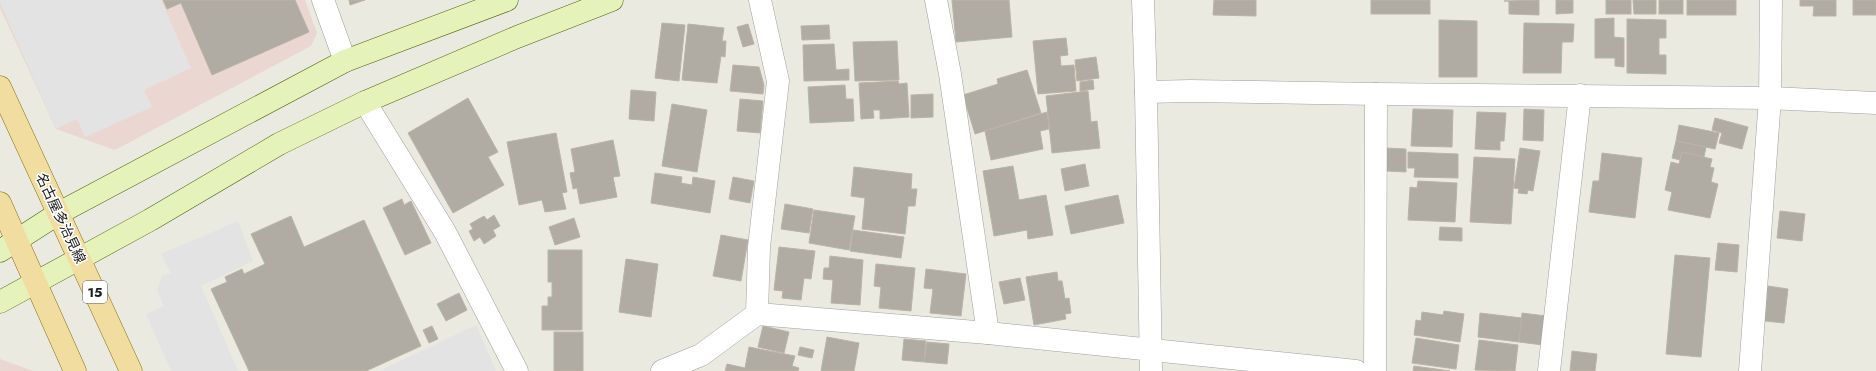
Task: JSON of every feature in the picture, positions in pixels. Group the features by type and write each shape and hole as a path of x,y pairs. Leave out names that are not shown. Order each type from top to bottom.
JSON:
{"main road":[{"name":"名古屋多治見線","path":"0,86 131,371"},
{"path":"0,204 9,246 35,282 75,371"}],"street":[{"path":"323,0 344,61"},
{"path":"9,246 59,213 344,61 507,0"},
{"path":"0,302 79,257 150,220 279,144 365,102 517,36 612,0"},
{"path":"757,314 759,247 778,81 760,0"},
{"path":"936,0 950,74 988,333"},
{"path":"1143,0 1151,361"},
{"path":"1750,371 1770,98 1771,0"},
{"path":"1146,92 1190,91 1580,95 1770,98 1876,103"},
{"path":"1374,371 1376,94"},
{"path":"1549,371 1580,95"},
{"path":"365,102 445,232 517,371"},
{"path":"662,371 701,355 757,314 988,333 1151,361 1356,371"}],"shaded area":[{"path":"0,0 305,0 317,33 311,46 115,150 56,129 0,8"},
{"path":"0,0 161,0 191,68 144,90 152,107 85,137 77,119 56,129"},
{"path":"238,221 253,261 201,286 238,371 171,371 146,314 164,306 157,290 162,276 171,273 161,254"},
{"path":"476,325 496,371 379,371"},
{"path":"0,359 33,371 0,371"}],"building":[{"path":"163,0 295,0 309,32 212,75 181,3 167,9"},
{"path":"349,0 365,0 350,5"},
{"path":"952,0 1009,0 1012,37 956,42"},
{"path":"1214,0 1256,0 1256,16 1213,15"},
{"path":"1371,0 1430,0 1430,14 1371,14"},
{"path":"1539,0 1539,15 1509,14 1509,1 1504,1"},
{"path":"1556,0 1573,0 1573,13 1556,14"},
{"path":"1606,0 1631,0 1631,14 1606,14"},
{"path":"1633,0 1656,0 1656,14 1634,14"},
{"path":"1659,0 1683,0 1683,14 1659,14"},
{"path":"1687,0 1736,0 1736,15 1687,15"},
{"path":"1800,0 1836,0 1836,16 1813,16 1814,6 1800,6"},
{"path":"1853,0 1876,0 1876,15 1853,15"},
{"path":"1614,18 1614,37 1624,38 1624,67 1615,66 1615,58 1595,58 1595,19"},
{"path":"1627,19 1666,20 1666,38 1659,38 1659,55 1666,55 1666,74 1627,73"},
{"path":"1439,20 1477,21 1477,77 1439,77"},
{"path":"662,23 685,25 679,81 655,78"},
{"path":"1524,23 1574,24 1573,42 1562,42 1561,73 1523,73"},
{"path":"688,24 724,28 722,41 726,41 725,57 721,56 717,83 682,80"},
{"path":"748,24 754,44 743,47 737,27"},
{"path":"829,25 830,39 802,40 801,26"},
{"path":"1066,38 1068,55 1060,56 1061,66 1074,65 1076,91 1038,94 1033,41"},
{"path":"897,41 899,80 855,81 853,42"},
{"path":"834,44 836,70 849,69 849,80 804,81 803,45"},
{"path":"1096,57 1099,78 1077,81 1075,60"},
{"path":"733,65 759,67 764,85 763,94 730,91"},
{"path":"1027,70 1041,113 975,134 963,95 998,84 997,79"},
{"path":"1093,80 1094,89 1080,91 1080,82"},
{"path":"898,81 899,84 907,83 909,117 880,119 880,110 873,110 874,118 861,119 859,83"},
{"path":"845,85 846,99 853,99 854,121 810,123 808,87"},
{"path":"631,90 656,92 654,121 629,119"},
{"path":"1088,91 1091,122 1097,121 1100,148 1052,153 1046,96"},
{"path":"933,94 933,117 911,118 911,95"},
{"path":"468,98 498,152 488,157 504,185 453,213 408,133"},
{"path":"740,99 763,101 760,133 737,131"},
{"path":"672,104 707,110 697,172 662,166"},
{"path":"1413,109 1453,110 1452,147 1411,146"},
{"path":"1524,109 1544,110 1543,141 1523,140"},
{"path":"1047,112 1049,129 1040,131 1043,149 991,160 985,131"},
{"path":"1477,112 1506,113 1504,141 1500,141 1500,150 1475,149"},
{"path":"1715,118 1748,127 1742,149 1719,143 1722,133 1712,130"},
{"path":"1679,125 1719,133 1715,149 1676,141"},
{"path":"556,133 567,192 562,193 566,209 545,212 542,200 519,205 507,142"},
{"path":"613,140 620,176 613,177 617,197 580,204 577,188 573,189 570,173 575,172 571,149"},
{"path":"1676,141 1706,147 1704,157 1682,152 1680,160 1672,158"},
{"path":"1386,148 1406,149 1406,172 1386,171"},
{"path":"1520,148 1540,151 1533,191 1528,190 1527,194 1518,193 1519,189 1514,188"},
{"path":"1408,152 1458,154 1458,178 1414,177 1415,168 1408,168"},
{"path":"1682,152 1712,159 1710,167 1714,168 1711,182 1718,184 1710,218 1668,210 1672,192 1665,190 1671,162 1679,164"},
{"path":"1602,153 1642,158 1635,218 1589,212 1593,181 1599,181"},
{"path":"1474,157 1515,159 1511,224 1470,222"},
{"path":"1085,164 1089,186 1065,191 1061,169"},
{"path":"1013,166 1019,200 1046,195 1053,235 1028,239 1027,230 994,236 983,171"},
{"path":"854,167 912,174 911,189 917,189 915,206 908,206 905,234 862,229 865,198 851,196"},
{"path":"655,173 682,177 681,183 692,185 693,177 715,181 710,213 651,203"},
{"path":"733,177 754,181 750,203 729,199"},
{"path":"1418,181 1457,183 1455,222 1408,220 1410,187 1417,188"},
{"path":"1118,195 1124,223 1071,234 1065,206"},
{"path":"402,199 404,205 411,201 431,243 405,255 383,208"},
{"path":"785,204 813,209 809,233 781,229"},
{"path":"814,210 855,216 849,250 809,243"},
{"path":"1780,211 1805,214 1802,241 1777,238"},
{"path":"494,215 500,226 493,230 496,236 484,244 480,237 474,241 469,231 473,229 470,224 484,216 487,220"},
{"path":"291,216 304,247 364,220 421,346 366,371 249,371 211,289 227,282 225,277 242,269 244,274 265,264 251,234"},
{"path":"574,218 580,237 555,245 549,227"},
{"path":"1440,227 1462,228 1462,241 1439,240"},
{"path":"853,230 904,237 901,258 850,251"},
{"path":"721,235 748,240 741,281 713,276"},
{"path":"1718,243 1739,245 1737,272 1715,270"},
{"path":"779,247 815,251 811,279 804,278 801,300 782,298 783,291 774,290"},
{"path":"548,250 582,250 582,330 542,330 542,306 548,306 548,297 552,297 552,282 548,282"},
{"path":"1675,255 1710,258 1701,357 1666,354"},
{"path":"830,256 863,260 860,305 831,303 833,280 823,279 824,268 829,268"},
{"path":"626,259 658,264 651,317 619,312"},
{"path":"876,264 915,268 911,311 879,308 881,287 874,286"},
{"path":"926,269 966,274 961,316 930,313 933,289 924,288"},
{"path":"1057,272 1058,281 1062,281 1065,299 1069,298 1071,313 1065,314 1066,319 1034,325 1026,277"},
{"path":"1020,278 1025,300 1004,304 999,282"},
{"path":"1768,286 1788,289 1784,323 1765,321"},
{"path":"459,293 467,310 446,321 437,304"},
{"path":"1444,311 1464,314 1460,342 1414,335 1416,320 1421,321 1422,312 1443,315"},
{"path":"1480,313 1522,318 1519,342 1478,337"},
{"path":"1522,313 1546,316 1543,345 1519,342"},
{"path":"432,326 438,339 429,343 423,330"},
{"path":"763,326 789,332 784,353 758,347"},
{"path":"554,332 583,332 583,371 554,371"},
{"path":"827,337 859,343 854,371 821,371"},
{"path":"1416,338 1459,345 1456,369 1412,363"},
{"path":"904,339 926,341 924,362 902,360"},
{"path":"1479,340 1518,345 1515,371 1475,370"},
{"path":"927,342 949,344 947,364 924,362"},
{"path":"749,347 795,356 792,366 799,368 798,371 725,371 727,364 745,368"},
{"path":"800,347 814,350 812,358 798,355"},
{"path":"1572,351 1597,354 1595,371 1570,371"},
{"path":"1414,366 1450,371 1413,371"}]}
